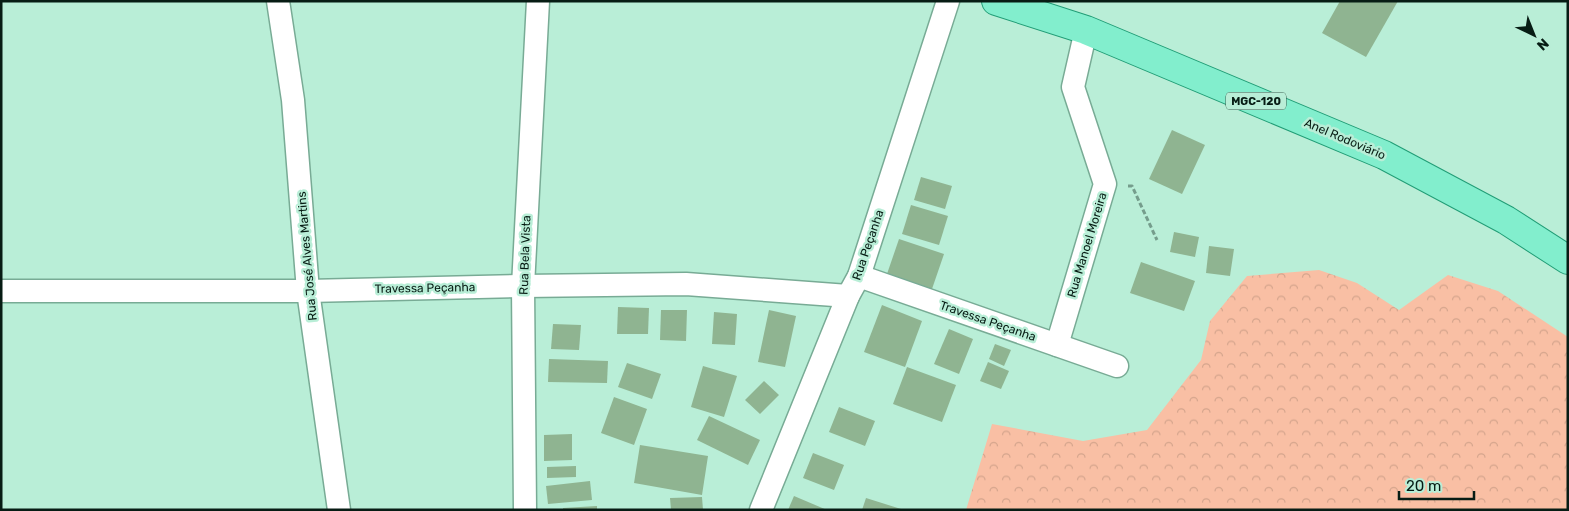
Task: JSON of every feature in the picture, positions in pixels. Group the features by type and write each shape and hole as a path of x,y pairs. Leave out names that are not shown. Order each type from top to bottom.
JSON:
{"main road":[{"name":"Anel Rodoviário","path":"996,1 1086,30 1384,155 1506,220 1568,260"}],"street":[{"name":"Rua José Alves Martins","path":"278,1 293,100 308,291 339,510"},
{"name":"Rua Bela Vista","path":"525,510 523,286 538,1"},
{"name":"Rua Peçanha","path":"761,510 848,296 859,276 948,1"},
{"name":"Rua Manoel Moreira","path":"1057,345 1105,184 1073,87 1086,30"},
{"name":"Travessa Peçanha","path":"859,276 1117,366"},
{"name":"Travessa Peçanha","path":"1,291 308,291 686,284 848,296"}],"path":[{"path":"1105,184 1132,186 1157,240"}],"green space":[{"path":"1319,270 1357,283 1399,310 1448,275 1498,291 1568,337 1568,510 966,510 992,424 1083,441 1147,430 1201,360 1210,321 1247,276"}],"building":[{"path":"1340,1 1398,1 1366,57 1322,33"},
{"path":"1172,130 1205,145 1182,194 1149,179"},
{"path":"921,177 952,186 945,209 914,200"},
{"path":"911,205 948,216 939,245 902,234"},
{"path":"1174,232 1199,237 1195,257 1170,252"},
{"path":"899,239 944,254 932,289 887,274"},
{"path":"1209,246 1234,249 1230,276 1206,273"},
{"path":"1141,262 1195,281 1184,311 1130,293"},
{"path":"882,305 922,321 905,367 864,352"},
{"path":"618,307 649,308 648,334 617,334"},
{"path":"661,310 687,310 686,341 660,340"},
{"path":"769,310 796,316 785,367 758,362"},
{"path":"714,312 737,314 735,345 712,344"},
{"path":"553,324 581,325 579,350 551,349"},
{"path":"949,329 973,339 959,374 934,364"},
{"path":"995,344 1011,350 1004,366 989,359"},
{"path":"549,359 608,361 607,383 548,382"},
{"path":"988,362 1009,371 1001,389 980,381"},
{"path":"627,363 661,374 652,399 618,387"},
{"path":"703,366 737,376 724,417 691,407"},
{"path":"907,367 956,385 942,422 893,404"},
{"path":"764,381 779,395 760,414 745,400"},
{"path":"614,397 647,409 634,445 601,433"},
{"path":"839,407 875,421 865,446 829,432"},
{"path":"709,416 760,440 748,465 697,440"},
{"path":"572,434 572,460 544,461 544,435"},
{"path":"640,445 708,456 702,495 634,483"},
{"path":"813,453 844,465 834,490 803,478"},
{"path":"576,466 576,477 547,478 547,467"},
{"path":"590,481 592,500 548,504 546,486"},
{"path":"794,496 827,510 788,510"},
{"path":"702,497 703,510 671,510 670,498"},
{"path":"866,498 901,509 901,510 862,510"},
{"path":"597,506 597,510 563,510 563,508"}]}
